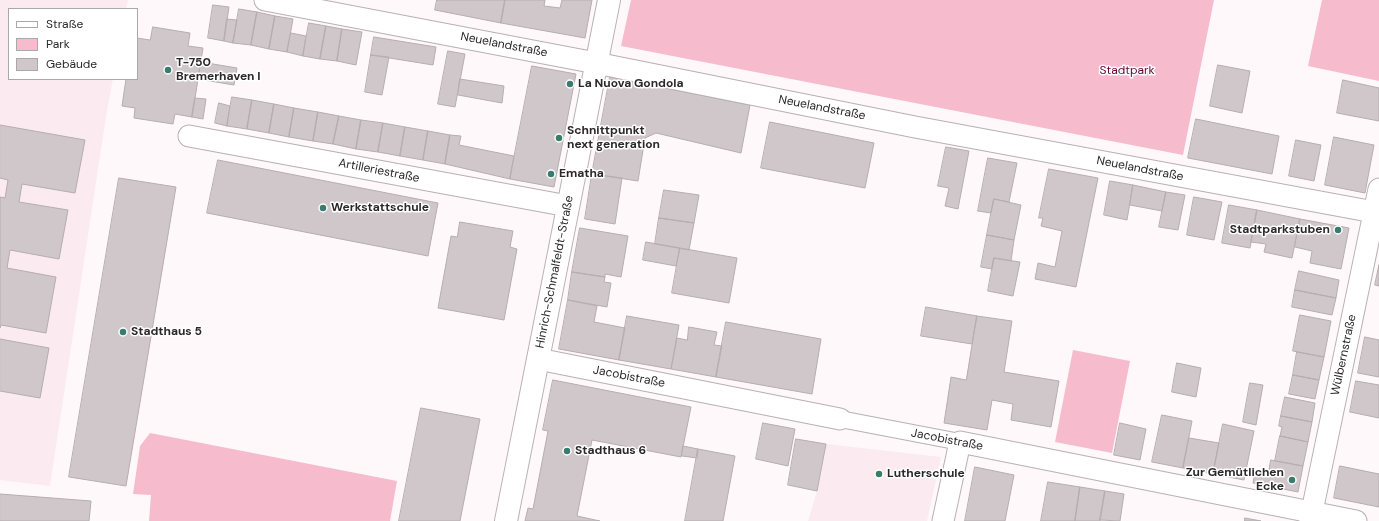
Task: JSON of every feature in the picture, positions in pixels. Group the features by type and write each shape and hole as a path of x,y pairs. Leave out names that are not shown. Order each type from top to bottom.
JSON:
{"street":[{"name":"Neuelandstraße","path":"265,0 596,63 923,128 1376,212"},
{"name":"Hinrich-Schmalfeldt-Straße","path":"506,521 609,0"},
{"name":"Artilleriestraße","path":"189,136 568,206"},
{"name":"Wülbernstraße","path":"1311,516 1376,212 1379,189"},
{"name":"Jacobistraße","path":"538,359 960,442 1311,516 1356,521"},
{"path":"943,521 960,442"}],"shaded area":[{"path":"0,0 128,0 126,8 8,8 8,80 113,80 50,486 0,480"},
{"name":"Lutherschule","path":"826,444 941,457 927,521 808,521 817,491"}],"green space":[{"name":"Stadtpark","path":"631,0 1214,0 1183,155 621,46"},
{"path":"1322,0 1379,0 1379,81 1308,66"},
{"path":"1073,350 1130,361 1112,453 1055,442"},
{"path":"150,433 397,481 390,521 149,521 151,495 133,494 140,446"}],"building":[{"path":"437,0 505,0 501,23 435,10"},
{"path":"505,0 545,0 544,6 560,8 562,0 592,0 585,38 501,23"},
{"path":"213,5 229,7 224,41 208,38"},
{"path":"239,9 257,12 251,45 233,43"},
{"path":"257,12 275,16 269,49 251,45"},
{"path":"275,16 293,19 287,52 269,49"},
{"path":"227,19 237,20 233,43 224,41"},
{"path":"309,23 326,26 320,59 303,56"},
{"path":"326,26 342,29 337,61 320,59"},
{"name":"T-750 Bremerhaven I","path":"153,27 190,33 188,46 203,48 192,117 175,114 173,124 134,118 135,108 122,106 126,80 138,80 138,38 150,40"},
{"path":"342,29 362,32 356,65 337,61"},
{"path":"291,33 306,36 303,56 287,52"},
{"path":"374,37 436,47 433,65 371,55"},
{"path":"448,51 465,54 455,107 438,104"},
{"path":"371,55 389,57 382,95 365,92"},
{"path":"201,62 237,68 234,85 198,79"},
{"path":"1218,65 1250,71 1242,113 1210,106"},
{"path":"532,66 576,74 554,187 510,179"},
{"path":"610,77 750,105 741,153 656,133 645,138 638,181 592,174"},
{"path":"460,79 504,86 502,103 458,95"},
{"path":"1343,80 1379,88 1379,121 1337,113"},
{"path":"232,97 252,100 247,129 227,126"},
{"path":"195,98 206,99 203,119 192,117"},
{"path":"252,100 274,104 269,133 247,129"},
{"path":"219,103 230,106 227,126 215,123"},
{"path":"274,104 294,108 289,137 269,133"},
{"path":"294,108 318,112 313,141 289,137"},
{"path":"318,112 339,116 333,144 313,141"},
{"path":"339,116 361,120 356,149 333,144"},
{"path":"1196,119 1279,136 1272,174 1188,158"},
{"path":"361,120 383,123 378,152 356,149"},
{"path":"770,122 874,143 865,188 761,168"},
{"path":"383,123 405,127 400,156 378,152"},
{"path":"0,125 85,140 75,193 22,184 19,202 68,210 59,259 10,250 7,268 56,277 46,333 1,325 0,328 0,197 5,198 8,180 0,178"},
{"path":"405,127 428,131 423,160 400,156"},
{"path":"428,131 450,135 445,164 423,160"},
{"path":"450,135 461,136 459,145 514,156 510,179 445,164"},
{"path":"1334,137 1374,145 1365,193 1325,185"},
{"path":"1296,140 1321,145 1314,181 1289,176"},
{"path":"946,147 969,151 958,209 945,206 949,188 938,186"},
{"path":"988,158 1017,163 1009,202 994,199 991,213 978,211"},
{"name":"Werkstattschule","path":"218,160 438,203 428,256 207,213"},
{"path":"1049,169 1098,178 1076,287 1035,279 1038,263 1055,267 1062,231 1041,226 1043,218 1039,218"},
{"path":"592,174 622,178 615,224 585,219"},
{"name":"Stadthaus 5","path":"119,178 176,187 126,486 69,477"},
{"path":"1110,181 1133,185 1127,220 1104,215"},
{"path":"1133,185 1166,192 1162,211 1130,205"},
{"path":"664,190 699,195 694,223 659,218"},
{"path":"1166,192 1185,195 1178,230 1159,227"},
{"path":"1194,197 1222,202 1214,240 1187,235"},
{"path":"994,199 1021,205 1014,240 987,235"},
{"path":"1229,205 1257,210 1250,248 1222,243"},
{"path":"1257,210 1300,219 1292,258 1264,252 1266,244 1251,242"},
{"path":"659,218 694,223 689,250 655,244"},
{"path":"1300,219 1349,228 1341,269 1310,263 1312,251 1295,247"},
{"path":"460,222 513,231 510,247 517,249 504,320 438,308 451,236 457,237"},
{"path":"580,228 628,236 621,277 605,274 605,277 572,272"},
{"path":"987,235 1014,240 1011,261 994,258 992,269 981,267"},
{"path":"646,242 680,248 676,266 643,260"},
{"path":"680,248 737,258 729,303 672,293"},
{"path":"994,258 1020,262 1013,296 988,291"},
{"path":"1379,265 1379,286 1375,285"},
{"path":"1299,271 1339,280 1336,298 1295,290"},
{"path":"572,272 605,277 604,282 611,283 607,307 568,300"},
{"path":"1295,290 1336,298 1332,315 1292,307"},
{"path":"568,300 597,306 594,322 625,328 619,360 559,349"},
{"path":"926,307 977,316 972,344 921,336"},
{"path":"1300,315 1331,321 1324,357 1293,351"},
{"path":"627,316 679,325 671,369 619,360"},
{"path":"977,316 1012,321 1004,372 1059,381 1051,427 1011,420 1013,404 992,400 987,430 944,423 951,377 966,380"},
{"path":"726,322 821,339 812,394 716,377"},
{"path":"689,327 717,332 714,345 722,346 716,377 671,369 677,338 687,340"},
{"path":"1365,337 1379,340 1379,377 1358,373"},
{"path":"0,339 49,348 40,398 0,391"},
{"path":"1297,352 1324,357 1319,380 1293,375"},
{"path":"1177,363 1201,368 1196,397 1172,392"},
{"path":"1293,375 1319,380 1315,399 1289,394"},
{"name":"Stadthaus 6","path":"553,380 691,407 681,457 592,440 577,516 600,521 525,521 528,508 533,509 548,431 543,430"},
{"path":"1356,381 1379,385 1379,418 1350,412"},
{"path":"1250,383 1263,385 1256,425 1243,422"},
{"path":"1285,397 1315,403 1312,422 1281,416"},
{"path":"421,408 480,419 460,521 399,521"},
{"path":"1162,415 1192,421 1183,468 1152,462"},
{"path":"1281,416 1312,422 1308,442 1280,436 1282,427 1279,426"},
{"path":"763,423 795,429 788,466 756,459"},
{"path":"1120,423 1146,429 1140,460 1114,455"},
{"path":"1223,424 1254,431 1244,480 1213,474"},
{"path":"1280,436 1308,442 1303,466 1275,461"},
{"path":"1189,438 1219,443 1213,474 1183,468"},
{"path":"796,439 826,444 817,491 788,485"},
{"path":"683,446 698,449 697,458 682,456"},
{"path":"698,449 735,456 723,521 685,521"},
{"path":"1271,460 1303,466 1298,492 1253,483 1255,472 1268,474"},
{"path":"1340,466 1379,474 1379,507 1334,498"},
{"path":"975,467 1014,475 1005,521 965,521"},
{"path":"1048,482 1080,487 1075,521 1041,521"},
{"path":"1080,487 1105,491 1100,521 1075,521"},
{"path":"1105,491 1124,494 1120,521 1100,520"},
{"path":"0,494 91,501 89,521 0,521"},
{"path":"1245,518 1261,521 1245,521"}],"place":[{"name":"T-750 Bremerhaven I","path":"168,70"},
{"name":"La Nuova Gondola","path":"570,84"},
{"name":"Schnittpunkt next generation","path":"559,138"},
{"name":"Ematha","path":"551,174"},
{"name":"Werkstattschule","path":"323,208"},
{"name":"Stadtparkstuben","path":"1338,230"},
{"name":"Stadthaus 5","path":"123,332"},
{"name":"Stadthaus 6","path":"567,451"},
{"name":"Lutherschule","path":"879,474"},
{"name":"Zur Gemütlichen Ecke","path":"1292,480"}]}
